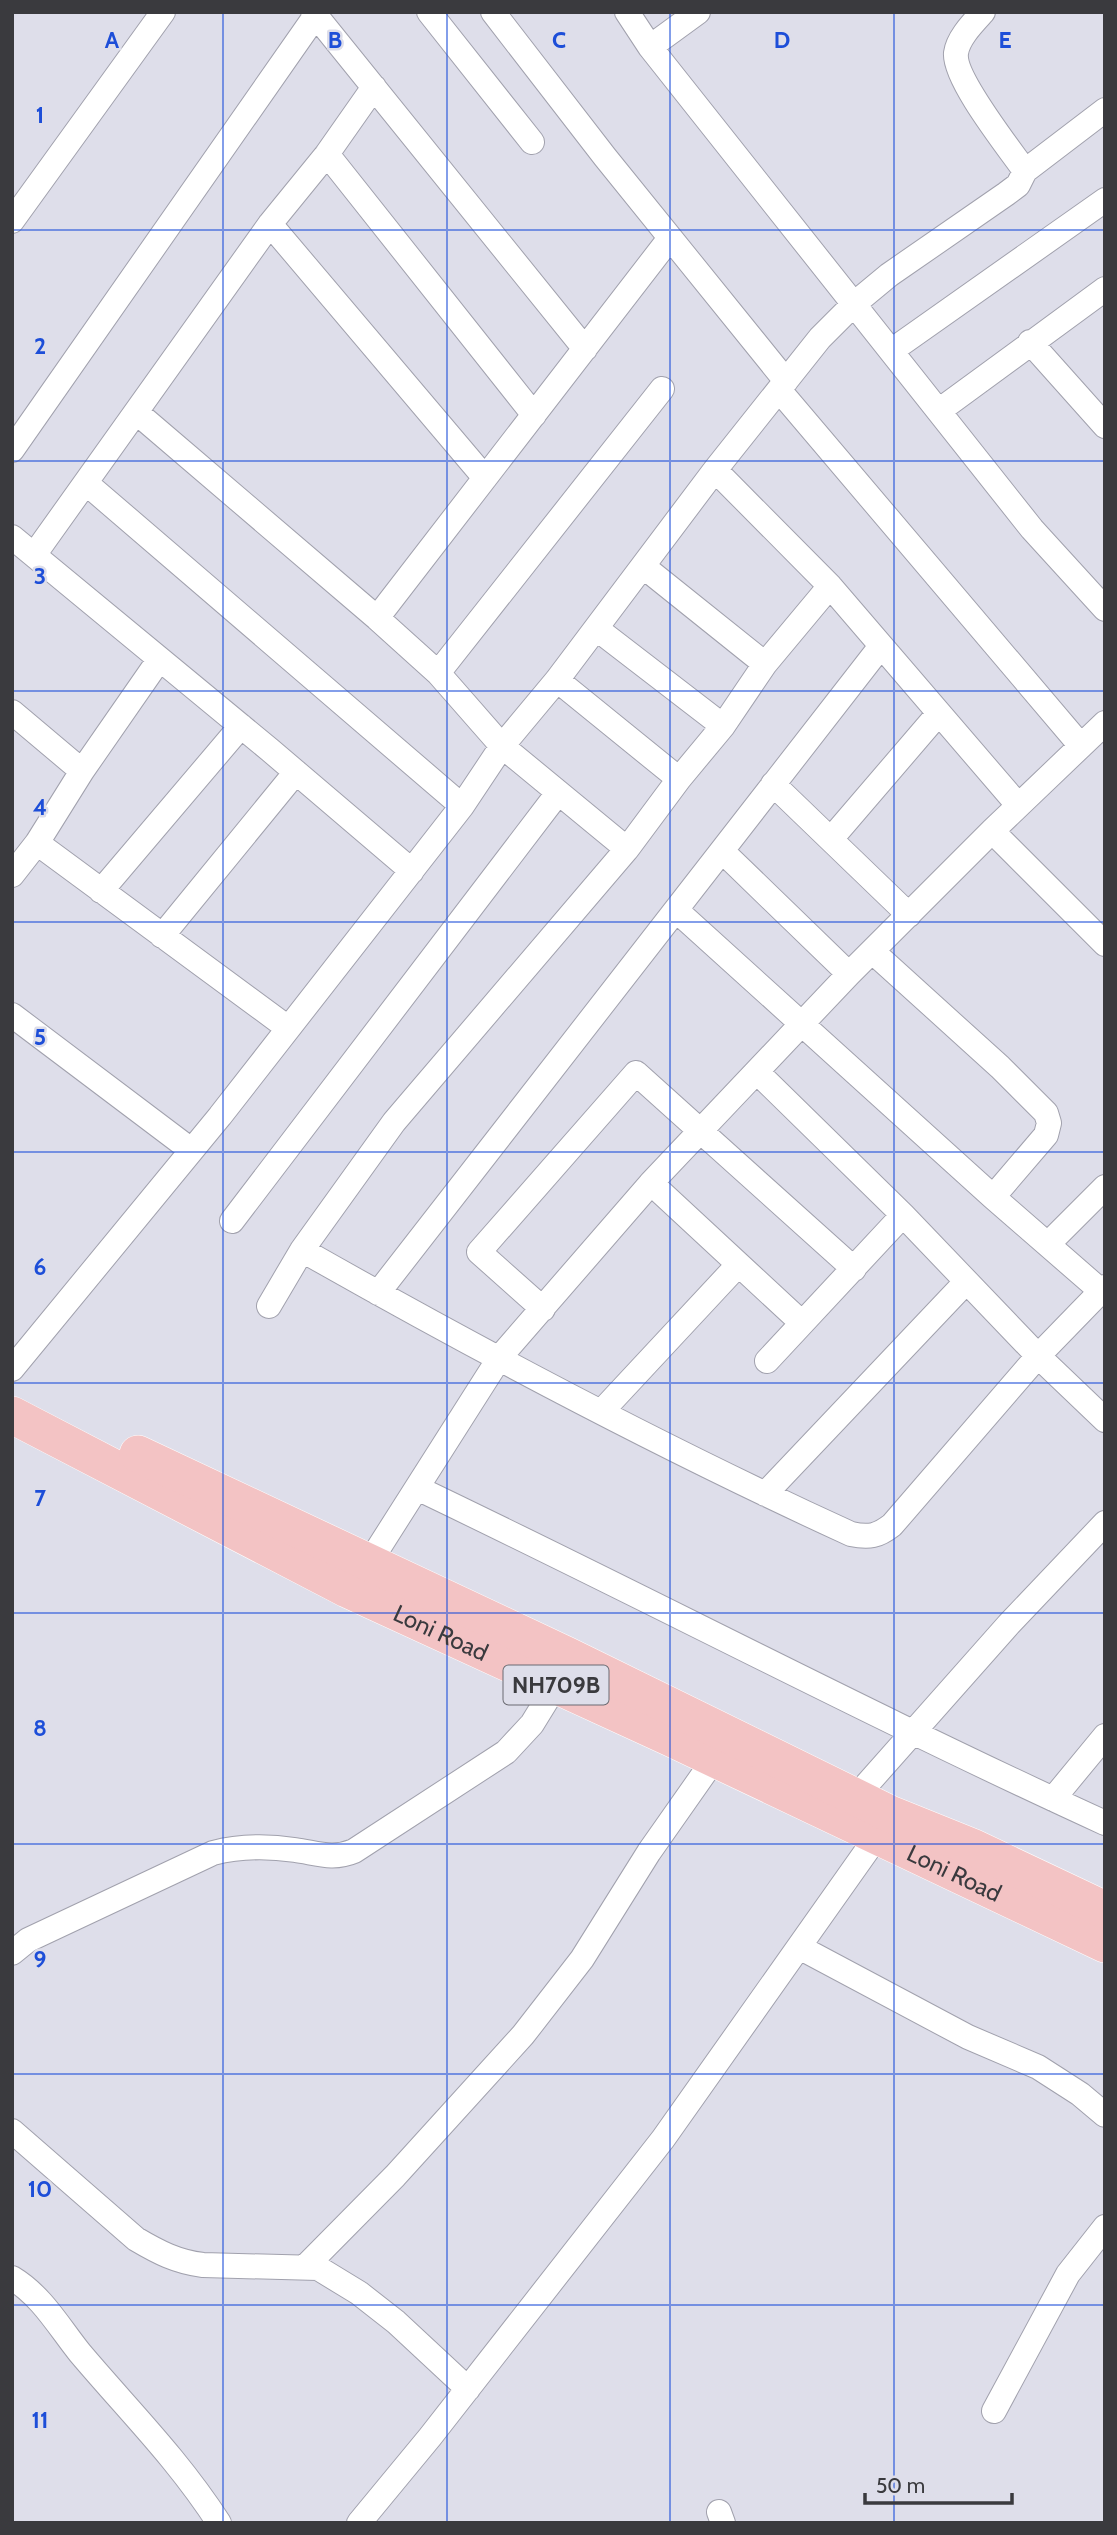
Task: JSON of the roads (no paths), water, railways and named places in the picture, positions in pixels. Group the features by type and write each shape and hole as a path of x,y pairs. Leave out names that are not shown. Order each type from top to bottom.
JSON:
{"highway":[{"name":"Loni Road","path":"12,1391 369,1563 715,1758 847,1807"},
{"name":"Loni Road","path":"12,1415 347,1589 562,1670 885,1825 1105,1944"},
{"name":"Loni Road","path":"885,1825 974,1848 1105,1910"}],"street":[{"path":"12,221 163,12"},
{"path":"429,12 531,142"},
{"path":"369,1563 500,1357 651,1183 849,974 1018,805 1096,738 783,386 493,12"},
{"path":"627,12 650,47 1032,529 1105,609"},
{"path":"650,47 698,12"},
{"path":"983,12 963,37 956,51 956,61 967,88 1025,171"},
{"path":"12,450 315,14 584,349"},
{"path":"34,555 270,224 327,155 374,87"},
{"path":"12,1369 191,1150 463,806 502,746 558,680 715,470 820,338 854,304 889,275 1006,194 1018,184 1025,171 1105,110"},
{"path":"327,155 534,415"},
{"path":"891,351 1105,200"},
{"path":"270,224 485,478"},
{"path":"377,618 670,238"},
{"path":"940,410 1105,289"},
{"path":"1030,342 1105,426"},
{"path":"438,673 662,388"},
{"path":"136,412 377,618 438,673 502,746 627,849"},
{"path":"715,470 830,586 1018,805"},
{"path":"86,483 463,806"},
{"path":"12,537 412,871"},
{"path":"644,567 765,664"},
{"path":"269,1306 302,1250 394,1122 627,849 723,726 765,664 830,586"},
{"path":"597,629 723,726"},
{"path":"378,1293 881,646"},
{"path":"12,876 37,843 82,771 159,660"},
{"path":"558,680 679,779"},
{"path":"12,712 82,771"},
{"path":"831,839 939,713"},
{"path":"102,891 241,726"},
{"path":"162,936 296,772"},
{"path":"774,784 909,915"},
{"path":"232,1221 558,793"},
{"path":"992,831 1105,944"},
{"path":"37,843 288,1028"},
{"path":"722,851 849,974"},
{"path":"302,1250 378,1293 765,1494 851,1534 865,1537 879,1535 892,1525 1038,1356 1103,1289 993,1197 677,911"},
{"path":"873,952 1000,1067 1046,1113 1049,1123 1046,1135 993,1197"},
{"path":"12,1015 191,1150"},
{"path":"757,1072 903,1214 1038,1356 1105,1420"},
{"path":"543,1309 479,1252 636,1073 854,1269"},
{"path":"651,1183 802,1322"},
{"path":"1048,1244 1105,1186"},
{"path":"767,1361 903,1214"},
{"path":"602,1411 738,1265"},
{"path":"765,1494 966,1282"},
{"path":"417,1488 590,1570 912,1733 1105,1822"},
{"path":"847,1807 1009,1624 1105,1523"},
{"path":"12,1953 36,1936 213,1853 242,1847 296,1850 332,1857 354,1851 506,1752 532,1724 562,1670"},
{"path":"1053,1799 1105,1736"},
{"path":"304,2267 395,2176 523,2035 582,1959 649,1852 715,1758"},
{"path":"359,2523 468,2389 663,2139 885,1825"},
{"path":"799,1947 968,2037 1046,2072 1105,2115"},
{"path":"12,2131 127,2231 158,2253 196,2264 318,2268 359,2293 396,2322 468,2389"},
{"path":"994,2410 1068,2274 1105,2227"},
{"path":"12,2278 48,2310 80,2352 164,2447 197,2489 219,2523"}]}
